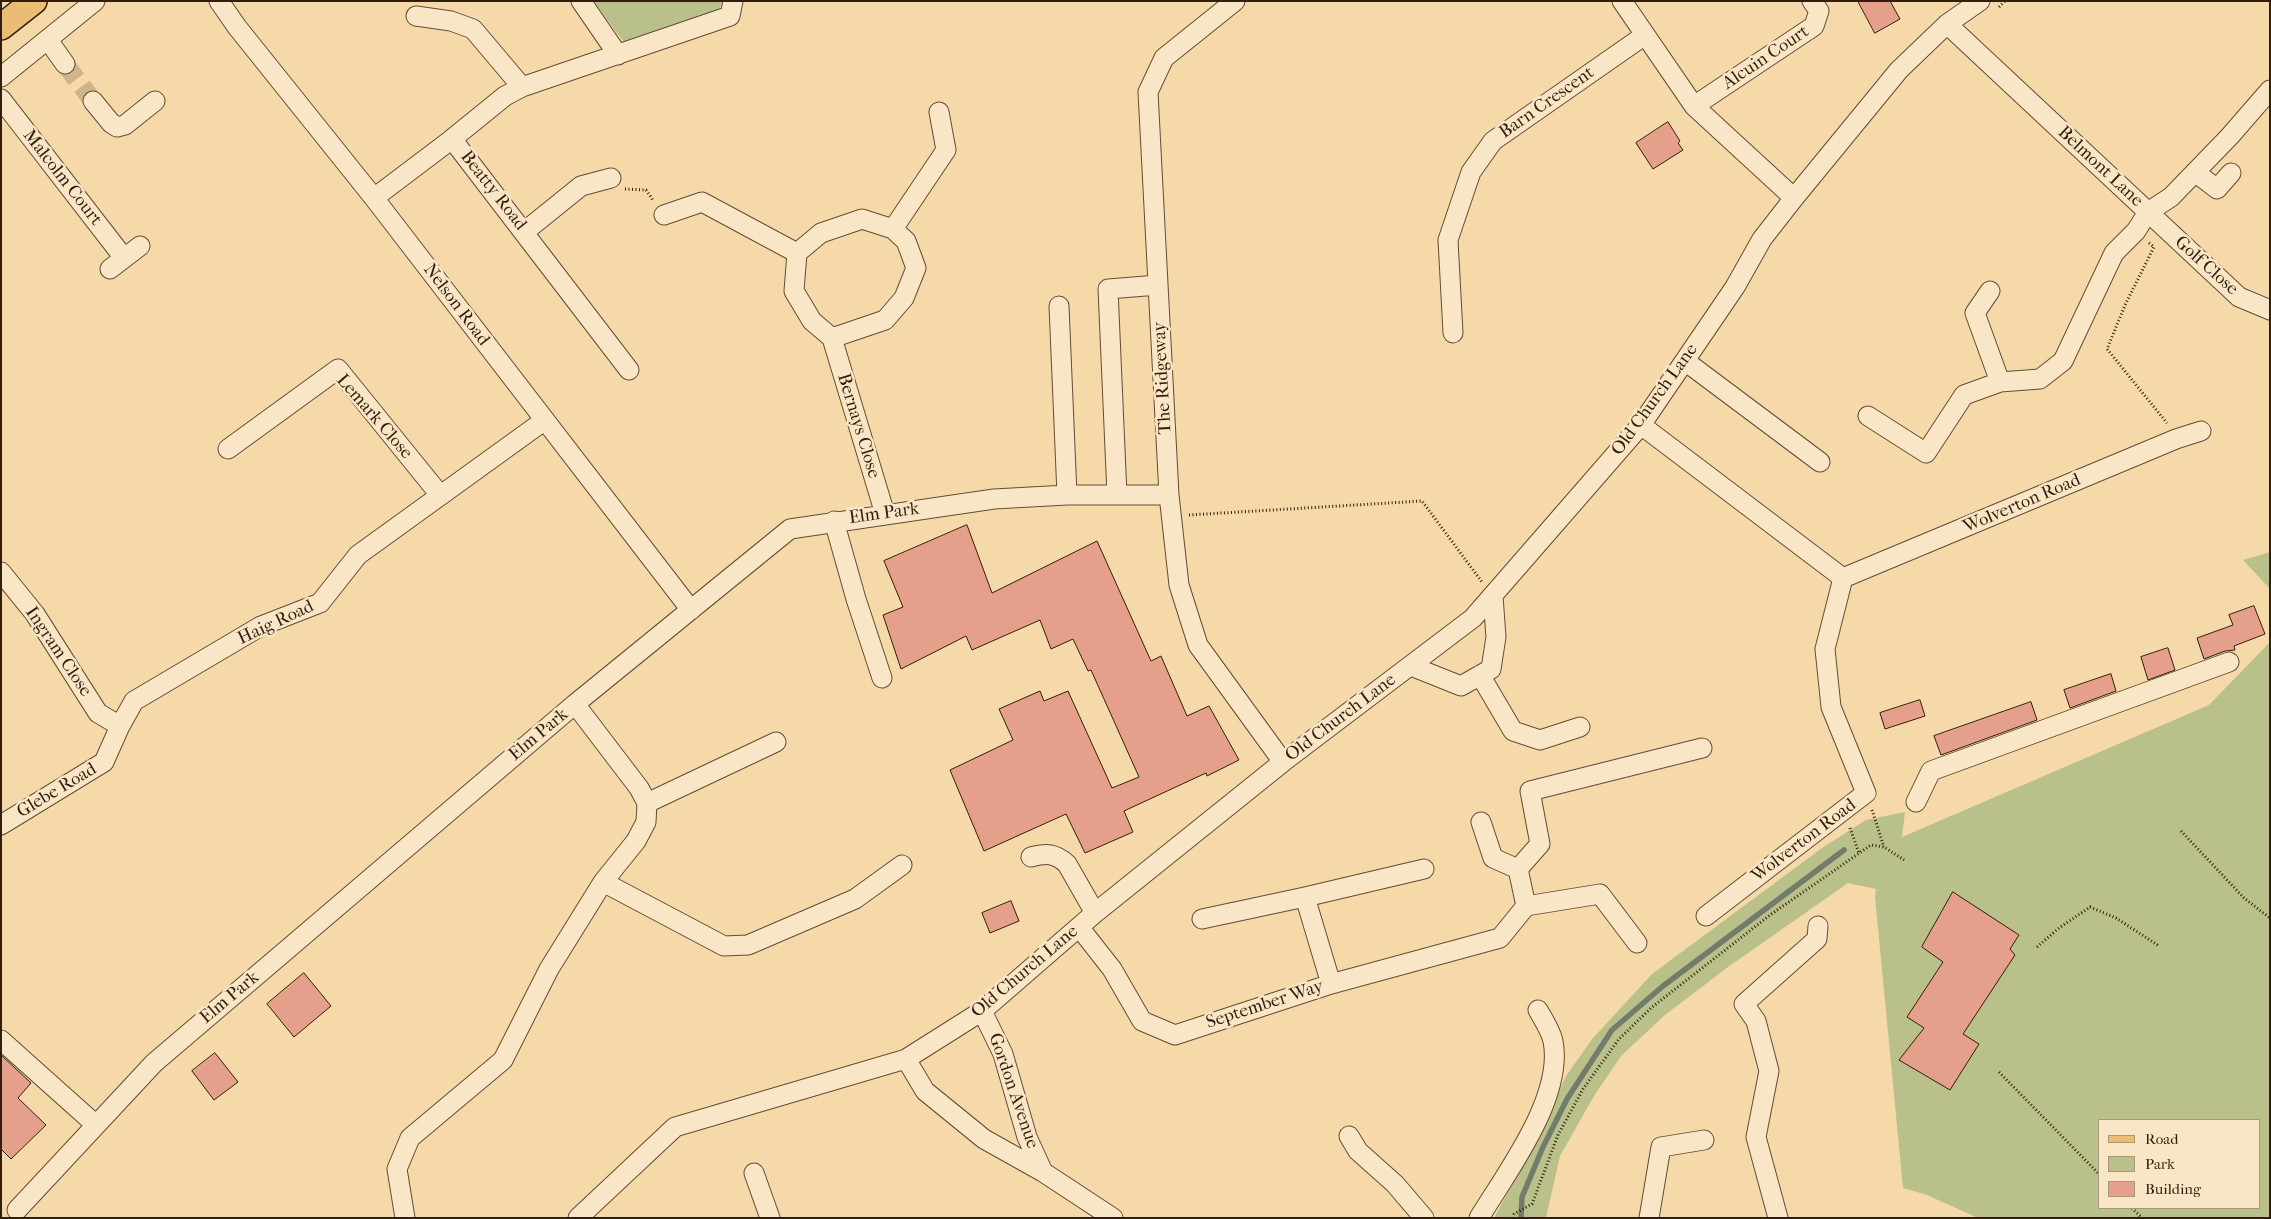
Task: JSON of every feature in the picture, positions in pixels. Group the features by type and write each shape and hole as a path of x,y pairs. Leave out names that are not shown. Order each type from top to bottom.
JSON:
{"main road":[{"path":"1,27 34,1"}],"street":[{"path":"1,77 95,1"},
{"name":"Nelson Road","path":"219,1 237,28 374,198 691,610"},
{"path":"581,1 618,56"},
{"name":"Beatty Road","path":"629,370 452,139 505,96 522,87 618,56 730,16 733,1"},
{"name":"The Ridgeway","path":"1235,1 1164,58 1148,92 1169,495 1180,585 1198,645 1283,762"},
{"path":"1622,1 1694,106 1794,198"},
{"name":"Alcuin Court","path":"1694,106 1814,26 1819,11 1812,1"},
{"name":"Old Church Lane","path":"578,1218 675,1127 906,1059 982,1011 1078,927 1283,762 1473,618 1641,425 1735,287 1762,239 1899,70 1953,13 1980,1"},
{"name":"Belmont Lane","path":"1953,13 2148,212 2170,199 2270,90"},
{"path":"416,16 451,21 474,29 522,87"},
{"name":"Barn Crescent","path":"1452,333 1448,240 1471,172 1493,141 1645,35"},
{"path":"48,40 65,64"},
{"name":"Malcolm Court","path":"1,99 117,264 140,246"},
{"path":"94,101 111,123 117,127 125,125 155,101"},
{"path":"893,229 946,150 939,112"},
{"path":"374,198 452,139"},
{"path":"2195,172 2217,189 2231,174"},
{"path":"524,232 581,186 611,178"},
{"path":"664,215 702,202 797,253"},
{"path":"1868,416 1926,453 1964,394 2000,382 2040,379 2062,361 2114,253 2136,231 2148,212"},
{"name":"Golf Close","path":"2148,212 2239,297 2270,310"},
{"path":"862,219 893,229 906,241 916,268 904,298 885,320 832,338 812,321 794,291 797,253 821,233 862,219"},
{"path":"1117,495 1108,289 1158,285"},
{"path":"1990,291 1975,312 2000,382"},
{"path":"1059,306 1066,495"},
{"name":"Bernays Close","path":"832,338 885,514"},
{"path":"1684,361 1820,462"},
{"name":"Lemark Close","path":"228,449 338,369 440,495"},
{"name":"Haig Road","path":"120,726 134,701 261,626 320,603 358,555 545,420"},
{"path":"1641,425 1843,578"},
{"name":"Wolverton Road","path":"1706,916 1866,793 1831,706 1825,648 1843,578 2176,439 2201,431"},
{"name":"Elm Park","path":"17,1210 154,1063 575,704 790,529 834,521 994,499 1066,495 1169,495"},
{"path":"834,521 856,599 882,678"},
{"name":"Ingram Close","path":"1,572 35,614 98,713 120,726"},
{"path":"1411,666 1460,686 1491,669 1496,637 1493,596"},
{"path":"1916,802 1932,771 2229,662"},
{"path":"1480,675 1513,731 1540,740 1580,727"},
{"path":"405,1218 397,1169 410,1138 503,1060 549,969 603,882 636,841 646,822 647,803 639,788 575,704"},
{"name":"Glebe Road","path":"1,825 104,762 120,726"},
{"path":"647,803 776,742"},
{"path":"1518,869 1540,844 1530,792 1702,748"},
{"path":"1481,822 1494,858 1518,869"},
{"path":"1031,857 1051,854 1060,857 1095,913"},
{"path":"603,882 724,946 748,945 854,900 902,865"},
{"path":"1202,919 1424,869"},
{"path":"1518,869 1526,906 1600,894 1637,943"},
{"path":"1305,897 1330,984"},
{"name":"September Way","path":"1078,927 1112,969 1142,1021 1175,1035 1330,984 1500,938 1526,906"},
{"path":"1778,1218 1756,1138 1769,1071 1756,1021 1744,1004 1817,939 1818,926"},
{"path":"1479,1218 1536,1123 1553,1078 1553,1041 1538,1010"},
{"name":"Gordon Avenue","path":"982,1011 1002,1054 1027,1137 1043,1172"},
{"path":"1,1040 96,1125"},
{"name":"Gordon Avenue","path":"906,1059 924,1091 984,1139 1043,1172 1113,1218"},
{"path":"1349,1136 1358,1152 1395,1184 1424,1218"},
{"path":"1650,1218 1661,1148 1704,1140"},
{"path":"754,1173 770,1218"}],"path":[{"path":"611,178 620,188 646,190 664,215"},
{"path":"2144,239 2154,247 2126,303 2107,349 2170,427 2176,439"},
{"path":"1171,516 1422,502 1493,596"},
{"path":"1866,793 1884,847"},
{"path":"1844,810 1859,853"},
{"path":"2181,831 2244,898 2270,918"},
{"path":"1513,1216 1532,1204 1558,1135 1583,1089 1620,1038 1650,1008 1762,921 1871,845 1884,847 1904,860"},
{"path":"2037,947 2059,928 2090,907 2116,918 2160,946"},
{"path":"1999,1072 2098,1173"},
{"path":"2133,1209 2142,1218"}],"green space":[{"path":"593,1 722,1 719,12 626,45"},
{"path":"2270,552 2270,589 2243,560"},
{"path":"2270,642 2270,1218 1978,1218 1927,1195 1903,1188 1875,897 1876,889 1848,883 1728,967 1665,1015 1621,1056 1594,1096 1560,1156 1546,1218 1494,1218 1539,1136 1566,1076 1593,1038 1652,974 1822,848 1866,820 1905,812 1902,837 2209,705"}],"building":[{"path":"1858,1 1890,1 1900,19 1875,33"},
{"path":"1668,122 1680,141 1678,143 1683,150 1653,169 1636,143"},
{"path":"967,525 992,593 1097,541 1151,661 1161,656 1187,716 1209,706 1239,760 1207,776 1206,773 1124,811 1133,832 1085,853 1066,814 984,851 950,770 1013,740 999,709 1040,691 1044,701 1068,691 1112,788 1139,777 1091,670 1088,671 1073,639 1051,649 1040,620 972,650 966,636 901,669 883,615 903,607 884,561"},
{"path":"2254,606 2265,634 2234,646 2235,650 2225,651 2204,659 2197,638 2233,625 2229,615"},
{"path":"2168,648 2175,670 2148,680 2141,657"},
{"path":"2111,674 2116,691 2070,708 2064,690"},
{"path":"1920,700 1925,716 1885,729 1880,713"},
{"path":"2031,702 2037,720 1941,755 1934,736"},
{"path":"1953,892 2019,935 2010,949 2015,955 1963,1034 1979,1044 1950,1090 1899,1060 1924,1028 1907,1017 1943,962 1922,947"},
{"path":"1011,901 1019,921 990,933 982,913"},
{"path":"304,973 331,1006 294,1037 267,1004"},
{"path":"215,1053 238,1082 214,1100 192,1071"},
{"path":"1,1055 31,1083 18,1098 46,1125 11,1159 1,1149"}],"waterway":[{"path":"1521,1218 1522,1197 1543,1147 1567,1099 1612,1030 1663,986 1844,850"}],"tunnel":[{"path":"65,64 93,101"}]}
